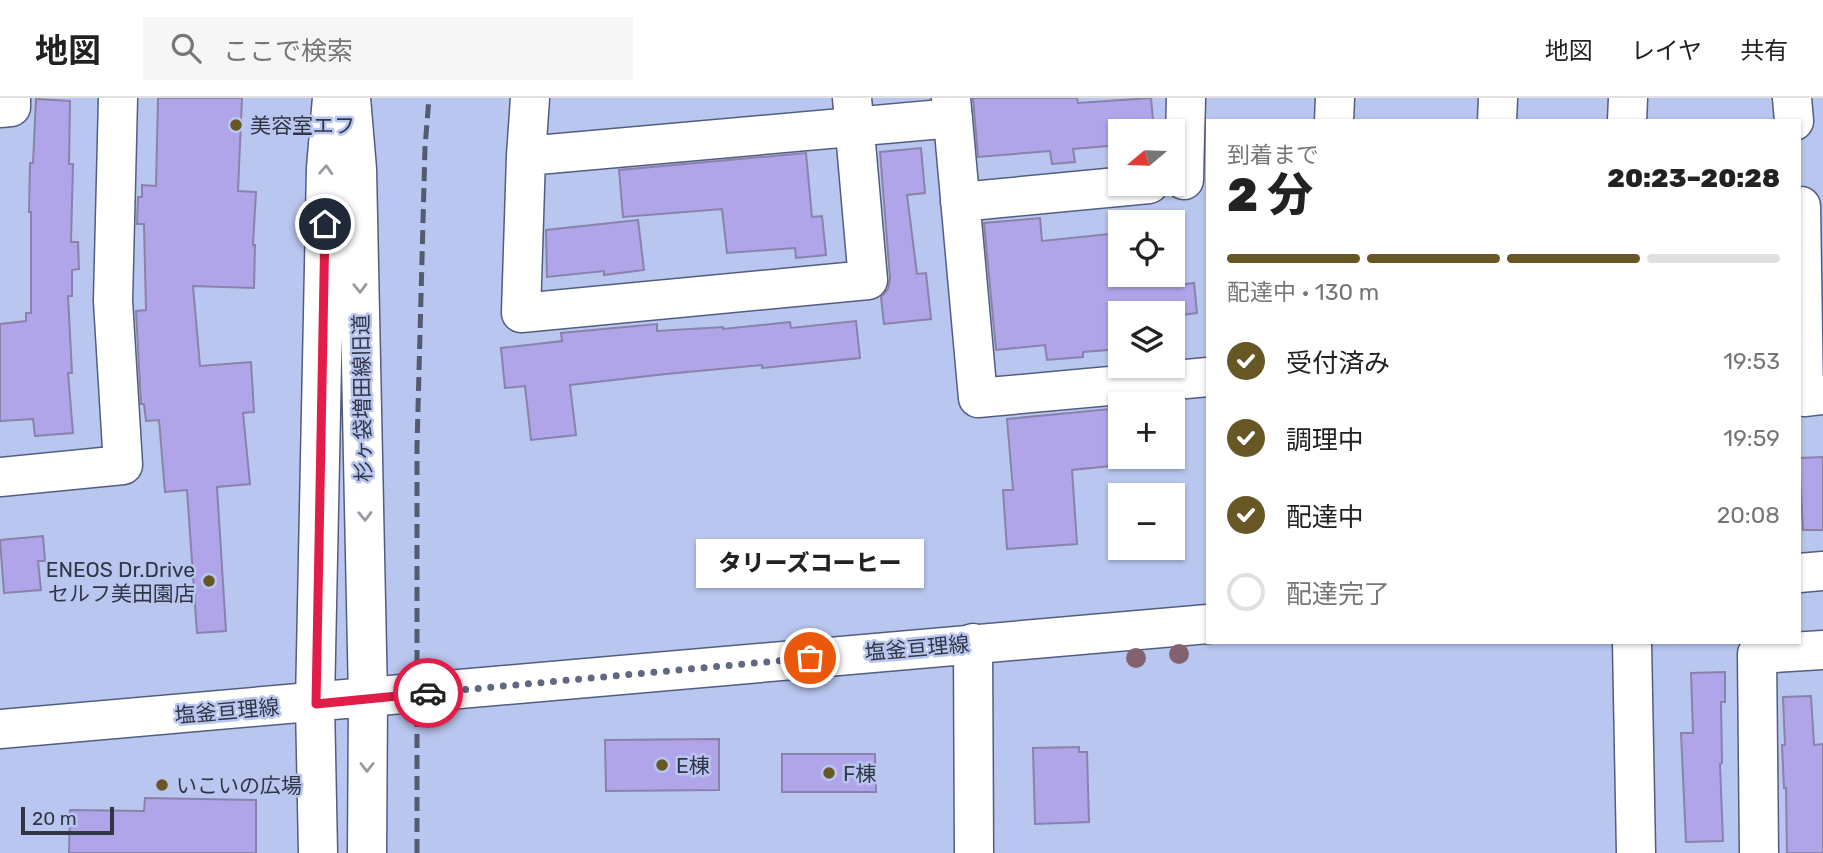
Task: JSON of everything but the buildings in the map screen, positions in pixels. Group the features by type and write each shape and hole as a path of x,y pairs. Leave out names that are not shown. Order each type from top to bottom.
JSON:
{"street":[{"path":"0,108 11,107 11,98"},
{"path":"0,477 123,465 113,301 118,98"},
{"name":"杉ヶ袋増田線旧道","path":"318,853 316,704 326,168 332,98"},
{"name":"杉ヶ袋増田線旧道","path":"351,98 357,169 368,699 367,853"},
{"path":"530,98 521,313 868,280 853,113"},
{"path":"1184,119 1186,98"},
{"path":"1334,119 1335,98"},
{"path":"1497,119 1498,98"},
{"path":"1628,98 1628,119"},
{"path":"1791,98 1794,119"},
{"path":"526,156 853,113 952,108 978,398 1206,377"},
{"path":"960,202 1108,188"},
{"path":"1801,248 1804,397 1823,395"},
{"path":"1801,573 1823,571"},
{"name":"塩釜亘理線","path":"0,729 316,704 1206,624"},
{"path":"973,643 974,853"},
{"path":"1632,644 1636,853"},
{"path":"1759,853 1757,654 1823,650"}],"railway":[{"path":"417,853 417,446 425,147 429,98"}],"way so far":[{"path":"428,693 810,658"}],"place":[{"name":"美容室エフ","path":"236,125"},
{"name":"ENEOS Dr.Drive セルフ美田園店","path":"209,581"},
{"name":"タリーズコーヒー","path":"810,658"},
{"name":"E棟","path":"662,765"},
{"name":"F棟","path":"829,773"},
{"name":"いこいの広場","path":"162,785"}],"route":[{"path":"325,224 316,704 428,693"}]}
